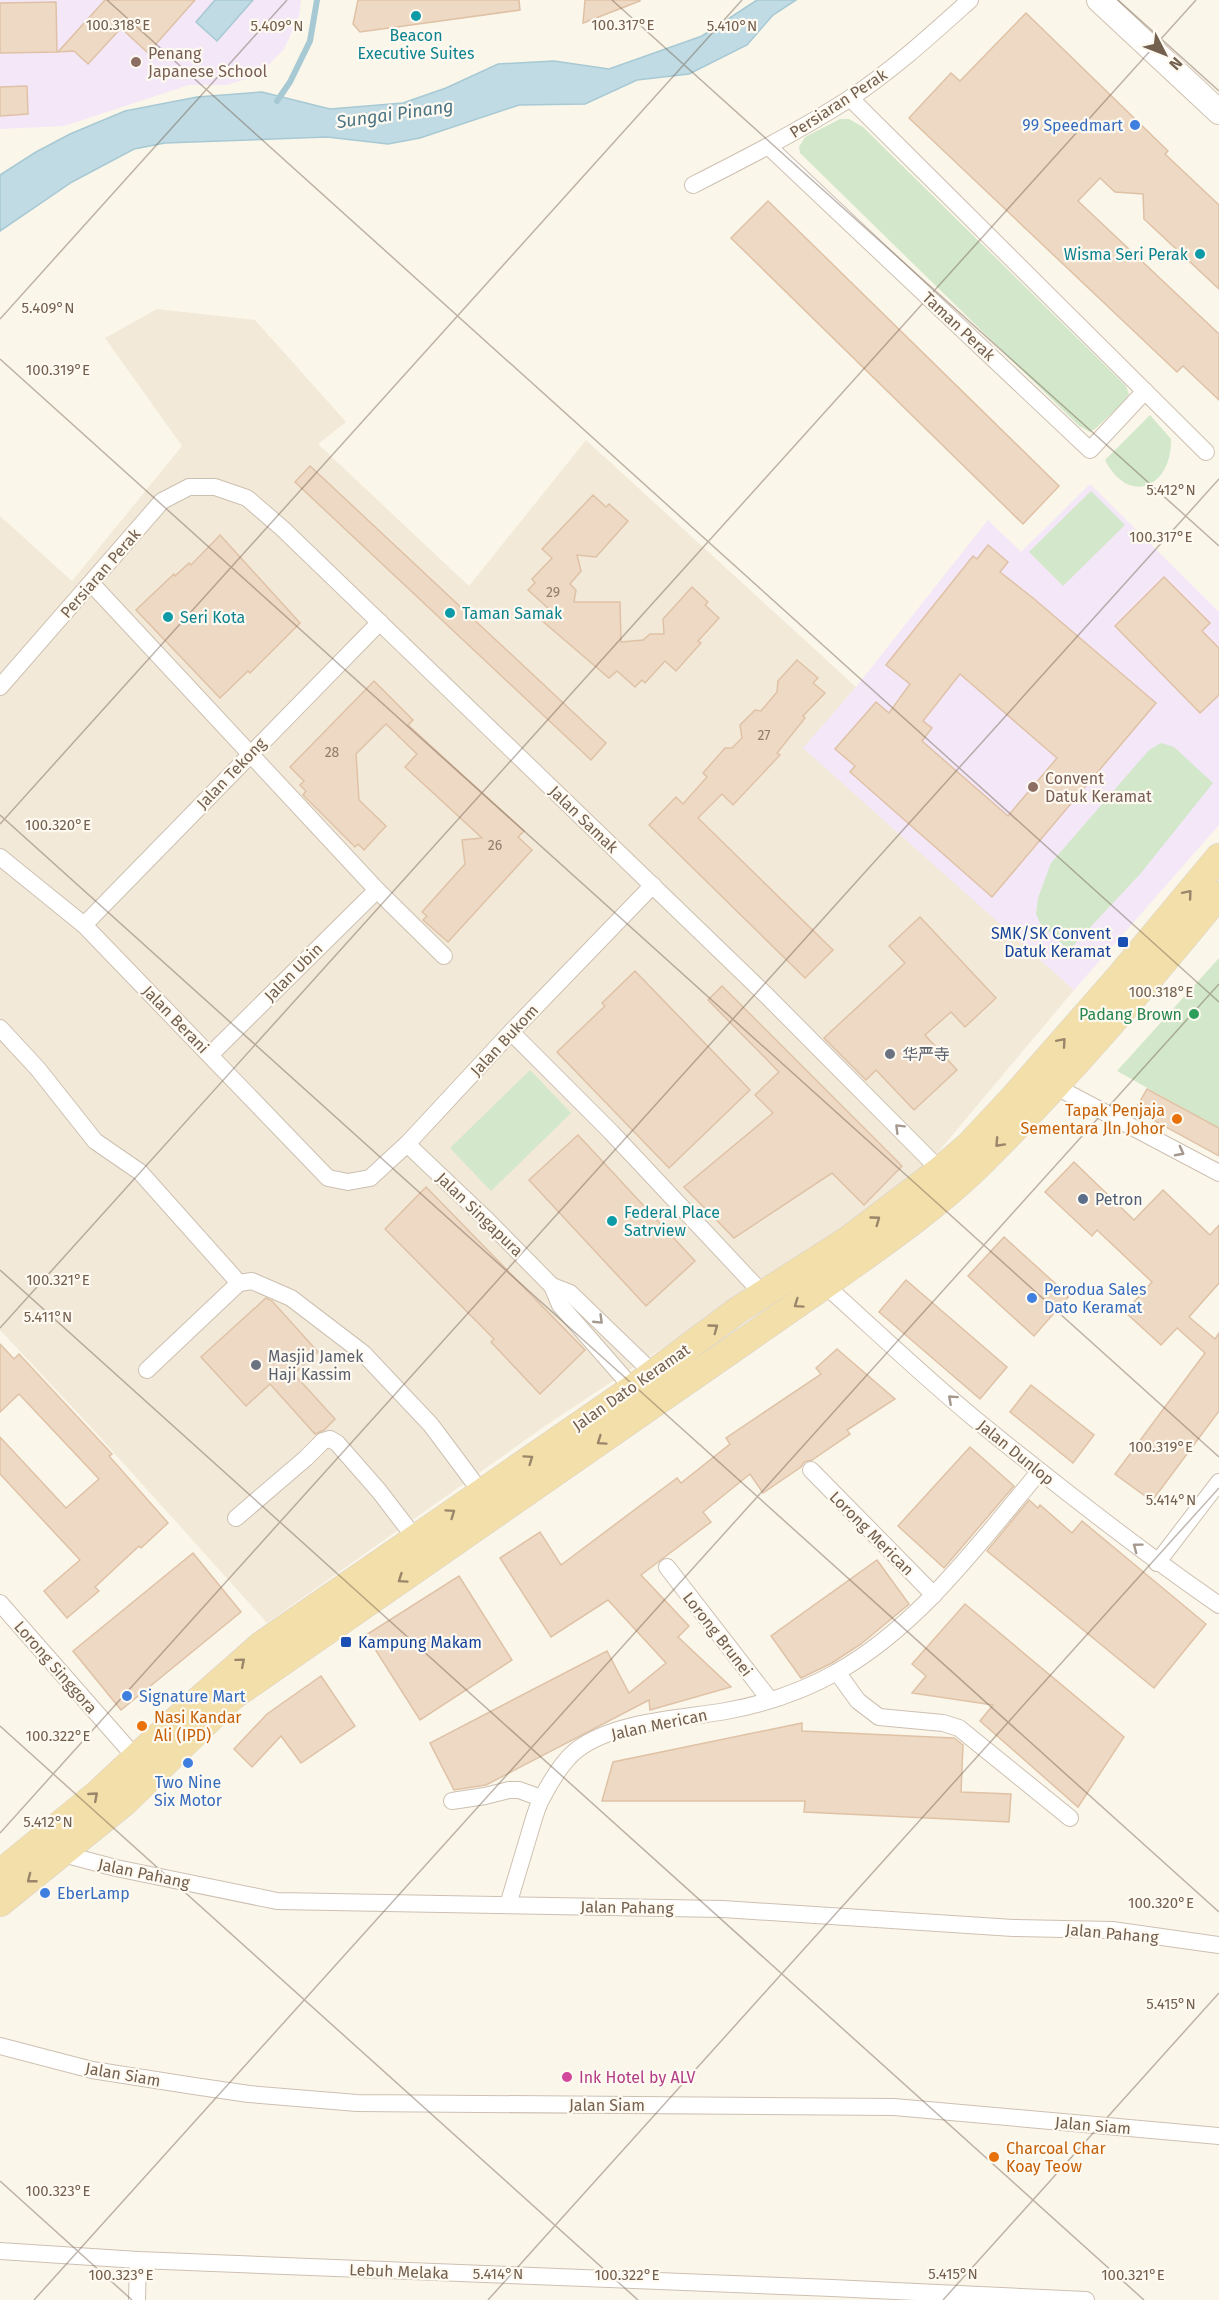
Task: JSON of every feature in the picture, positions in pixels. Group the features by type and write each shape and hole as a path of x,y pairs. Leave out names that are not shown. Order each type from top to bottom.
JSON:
{"main road":[{"path":"1103,2 1219,112"},
{"name":"Jalan Dato Keramat","path":"0,1903 136,1758 183,1713 261,1645 481,1492 645,1389 825,1285 892,1238 979,1166 1120,976 1219,857"},
{"name":"Jalan Dato Keramat","path":"0,1873 53,1847 125,1802 232,1697 519,1498 645,1389 763,1294 849,1239 940,1170 1134,1000 1219,896"}],"street":[{"name":"Persiaran Perak","path":"693,185 769,147 850,98 895,65 970,0"},
{"path":"850,98 1206,452"},
{"name":"Taman Perak","path":"769,147 1090,450 1145,391"},
{"name":"Persiaran Perak","path":"0,687 162,501 189,487 215,487"},
{"name":"Jalan Samak","path":"215,487 247,498 283,529 766,995 940,1170"},
{"path":"91,583 377,890 444,956"},
{"name":"Jalan Tekong","path":"84,925 380,622"},
{"name":"Jalan Berani","path":"0,857 84,925 328,1178 348,1182"},
{"name":"Jalan Bukom","path":"348,1182 370,1178 407,1144 652,885"},
{"name":"Jalan Ubin","path":"210,1054 377,890"},
{"path":"0,1028 38,1069 95,1141 140,1173 239,1283"},
{"path":"511,1032 611,1132 763,1294"},
{"path":"1044,1080 1219,1173"},
{"name":"Jalan Singapura","path":"407,1144 552,1286 560,1305 645,1389"},
{"path":"147,1370 239,1283 252,1281 291,1298 363,1353 431,1425 481,1492 495,1502 519,1498"},
{"name":"Jalan Dunlop","path":"825,1285 974,1418 1157,1563 1219,1605"},
{"name":"Jalan Singapura","path":"552,1286 570,1293 645,1389"},
{"path":"236,1518 306,1458 322,1441 330,1439 337,1443 380,1491 415,1538"},
{"name":"Lorong Merican","path":"811,1470 934,1595"},
{"name":"Jalan Merican","path":"508,1905 542,1798 557,1772 577,1750 605,1735 637,1726 729,1710 790,1694 837,1672 886,1640 934,1595 1040,1471"},
{"path":"1157,1563 1219,1482"},
{"name":"Lorong Brunei","path":"667,1567 770,1700"},
{"name":"Lorong Singgora","path":"0,1603 136,1758"},
{"path":"837,1672 858,1701 879,1717 952,1725 1070,1818"},
{"path":"136,1758 152,1759 171,1755"},
{"path":"452,1801 509,1790 519,1790 542,1798"},
{"name":"Jalan Pahang","path":"53,1847 116,1868 277,1901 723,1910 1013,1928 1112,1930 1219,1945"},
{"name":"Jalan Siam","path":"0,2046 92,2070 152,2080 249,2094 357,2103 894,2107 1219,2136"},
{"name":"Lebuh Melaka","path":"0,2251 138,2260 1086,2300"},
{"path":"137,2300 138,2260"}],"shaded area":[{"name":"Penang Japanese School","path":"0,0 301,0 299,16 284,49 259,75 227,85 189,85 64,126 0,129"},
{"path":"157,309 255,320 346,422 318,444 469,586 586,440 856,687 804,748 1074,990 914,1181 548,1424 267,1623 0,1330 0,516 72,581 182,446 105,338"},
{"name":"Convent Datuk Keramat","path":"1090,484 1219,612 1219,825 1074,990 803,748 856,687 988,520 1021,552"}],"green space":[{"path":"840,119 849,119 863,127 1126,386 1129,394 1126,400 1095,429 1090,432 1079,426 800,153 799,147 805,137"},
{"path":"1150,415 1171,439 1169,456 1157,479 1147,485 1137,487 1115,475 1105,460"},
{"path":"1091,491 1125,525 1063,586 1029,552"},
{"path":"1161,743 1174,747 1213,783 1141,873 1069,950 1041,925 1036,914 1038,898 1051,863 1149,750"},
{"name":"Padang Brown","path":"1219,958 1219,1128 1117,1071"},
{"path":"530,1070 571,1113 491,1191 450,1148"}],"water":[{"path":"215,0 253,0 217,41 196,22"},
{"name":"Sungai Pinang","path":"757,0 796,0 773,15 747,45 689,74 637,80 585,104 519,105 420,138 388,144 327,137 165,143 134,149 72,182 0,231 0,175 70,134 125,111 197,97 262,92 330,109 403,103 446,88 498,64 554,61 609,69 702,36"}],"building":[{"path":"105,0 195,0 148,53 121,28 88,64 74,51 58,52"},
{"name":"Beacon Executive Suites","path":"358,0 519,0 520,10 360,32 353,24"},
{"path":"585,0 640,0 640,1 583,23"},
{"path":"56,2 57,52 0,53 0,3"},
{"path":"1026,13 1168,151 1165,154 1219,205 1219,289 1144,219 1143,194 1115,192 1100,178 1078,201 1219,334 1219,400 1183,366 1177,372 909,118 951,73 960,81"},
{"path":"27,86 28,114 0,116 0,87"},
{"path":"768,201 1059,486 1023,524 731,238"},
{"name":"Taman Samak","path":"310,466 606,743 591,760 295,482"},
{"path":"593,495 606,507 609,504 628,521 596,557 577,555 581,571 570,584 576,590 574,602 620,602 621,642 643,640 650,634 664,634 663,619 692,587 708,602 705,605 719,618 698,641 701,643 676,671 665,661 645,683 642,680 635,687 617,671 609,678 540,619 549,609 528,590 535,583 532,579 552,558 542,549"},
{"name":"Seri Kota","path":"220,535 300,623 250,673 248,671 220,698 136,610 174,574 175,576 189,563 191,565"},
{"path":"988,545 1008,562 1000,572 1156,703 992,897 850,772 855,766 835,749 876,702 889,713 910,684 886,665 973,556 977,559","holes":["960,674 1057,758 1008,816 922,741 932,728 923,721"]},
{"path":"1164,577 1210,623 1202,631 1219,648 1219,695 1200,713 1115,626"},
{"path":"797,660 818,678 813,683 825,693 803,716 805,718 777,753 780,755 733,805 722,794 698,818 833,950 805,978 649,825 676,797 683,804 707,777 703,773 725,748 732,748 742,738 740,725 755,710 761,711 777,692 778,681"},
{"path":"374,681 413,720 408,725 524,831 518,837 532,850 448,942 423,920 427,916 422,912 465,864 462,840 482,838 405,767 417,754 386,724 356,754 359,800 386,826 364,850 358,844 355,847 303,795 306,791 300,785 304,781 290,767"},
{"path":"920,917 996,998 965,1027 951,1012 925,1035 957,1070 914,1110 876,1070 866,1080 824,1038 905,963 889,946"},
{"path":"635,971 750,1090 669,1168 557,1052 605,1006 602,1003"},
{"path":"722,986 902,1166 864,1205 832,1173 734,1238 684,1187 773,1113 755,1095 779,1072 708,1000"},
{"name":"Tapak Penjaja Sementara Jln Johor","path":"1147,1089 1219,1128 1219,1156 1135,1110"},
{"name":"Federal Place Satrview","path":"578,1135 695,1261 646,1306 529,1180"},
{"path":"1074,1162 1134,1220 1163,1190 1210,1235 1219,1225 1219,1283 1189,1317 1215,1339 1219,1333 1219,1411 1152,1501 1115,1474 1205,1353 1177,1328 1161,1345 1125,1312 1152,1282 1097,1230 1092,1236 1045,1192"},
{"path":"426,1187 585,1350 540,1394 491,1342 494,1339 385,1229"},
{"name":"Perodua Sales Dato Keramat","path":"1004,1237 1069,1296 1034,1336 968,1276"},
{"path":"906,1280 1007,1367 980,1399 879,1312"},
{"name":"Masjid Jamek Haji Kassim","path":"266,1298 272,1301 318,1352 294,1374 335,1419 324,1430 315,1434 270,1384 246,1406 201,1357"},
{"path":"0,1344 14,1359 19,1354 112,1454 109,1456 168,1523 141,1548 139,1546 95,1587 99,1591 67,1618 44,1591 80,1560 0,1474 0,1437 66,1508 99,1479 19,1394 0,1412"},
{"path":"837,1349 895,1399 847,1430 850,1434 812,1460 804,1462 801,1467 763,1493 750,1474 703,1512 711,1522 641,1575 689,1626 678,1637 731,1687 650,1710 649,1700 486,1785 454,1790 430,1743 607,1651 629,1693 666,1663 608,1600 551,1637 500,1558 540,1532 561,1565 677,1478 681,1483 730,1444 726,1438 821,1374 816,1368"},
{"path":"1031,1385 1094,1435 1073,1463 1010,1412"},
{"path":"970,1447 1014,1486 944,1568 898,1526"},
{"path":"1029,1500 1038,1508 1040,1505 1072,1533 1082,1521 1206,1624 1154,1688 987,1551"},
{"path":"193,1553 241,1612 121,1710 73,1651"},
{"path":"877,1560 909,1604 861,1644 832,1663 801,1678 771,1636"},
{"path":"459,1576 512,1660 420,1720 366,1635"},
{"path":"965,1604 1124,1737 1078,1807 980,1721 993,1705 912,1693 926,1676 912,1664"},
{"path":"321,1676 355,1726 301,1763 281,1736 252,1767 234,1749 267,1714"},
{"path":"802,1723 802,1731 954,1738 963,1745 961,1792 1011,1794 1009,1822 804,1812 805,1801 602,1801 613,1762"}],"waterway":[{"path":"277,101 290,82 310,41 317,0"}],"place":[{"name":"Beacon Executive Suites","path":"416,16"},
{"name":"Penang Japanese School","path":"136,62"},
{"name":"99 Speedmart","path":"1135,125"},
{"name":"Wisma Seri Perak","path":"1200,254"},
{"name":"Taman Samak","path":"450,613"},
{"name":"Seri Kota","path":"168,617"},
{"name":"Convent Datuk Keramat","path":"1033,787"},
{"name":"SMK/SK Convent Datuk Keramat","path":"1123,942"},
{"name":"Padang Brown","path":"1194,1014"},
{"name":"华严寺","path":"890,1054"},
{"name":"Tapak Penjaja Sementara Jln Johor","path":"1177,1119"},
{"name":"Petron","path":"1083,1199"},
{"name":"Federal Place Satrview","path":"612,1221"},
{"name":"Perodua Sales Dato Keramat","path":"1032,1298"},
{"name":"Masjid Jamek Haji Kassim","path":"256,1365"},
{"name":"Kampung Makam","path":"346,1642"},
{"name":"Signature Mart","path":"127,1696"},
{"name":"Nasi Kandar Ali (IPD)","path":"142,1726"},
{"name":"Two Nine Six Motor","path":"188,1763"},
{"name":"EberLamp","path":"45,1893"},
{"name":"Ink Hotel by ALV","path":"567,2077"},
{"name":"Charcoal Char Koay Teow","path":"994,2157"}]}
